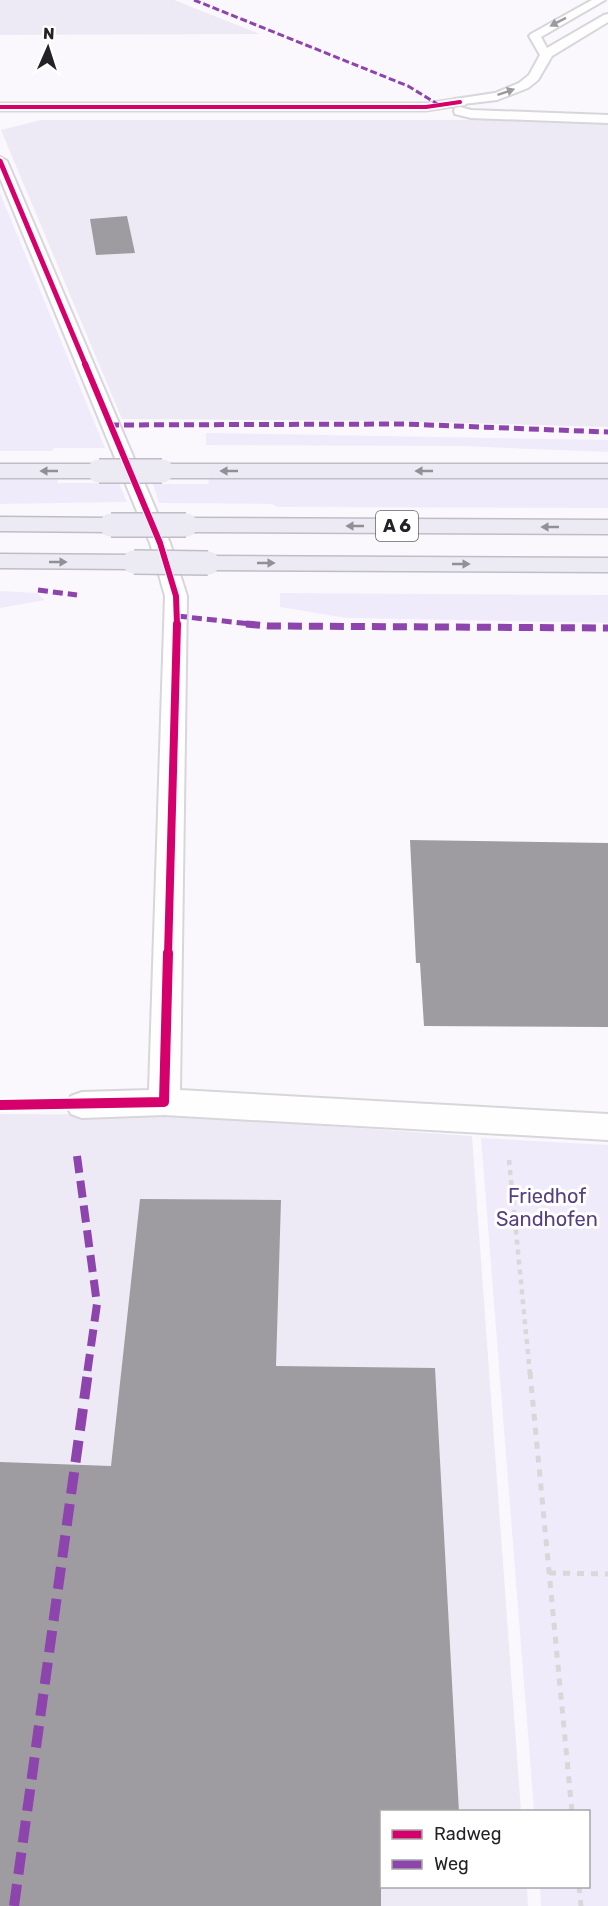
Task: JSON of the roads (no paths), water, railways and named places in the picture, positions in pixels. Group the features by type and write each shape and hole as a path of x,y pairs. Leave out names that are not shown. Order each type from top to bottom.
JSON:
{"highway":[{"path":"0,471 608,471"},
{"name":"A 6","path":"0,524 608,527"},
{"name":"A 6","path":"0,561 608,565"}],"street":[{"path":"0,107 73,109 441,106 460,102"},
{"path":"0,113 40,113 73,109"}],"lane":[{"path":"544,59 535,36 600,0"},
{"path":"523,71 608,17"},
{"path":"460,102 483,99 518,87 532,79 544,59"},
{"path":"460,102 496,83"},
{"path":"441,106 471,114 608,119"},
{"path":"0,162 160,543 176,596 164,1102"},
{"path":"82,1105 164,1102 608,1127"}],"park label":[{"name":"Friedhof Sandhofen","path":"547,1208"}]}
